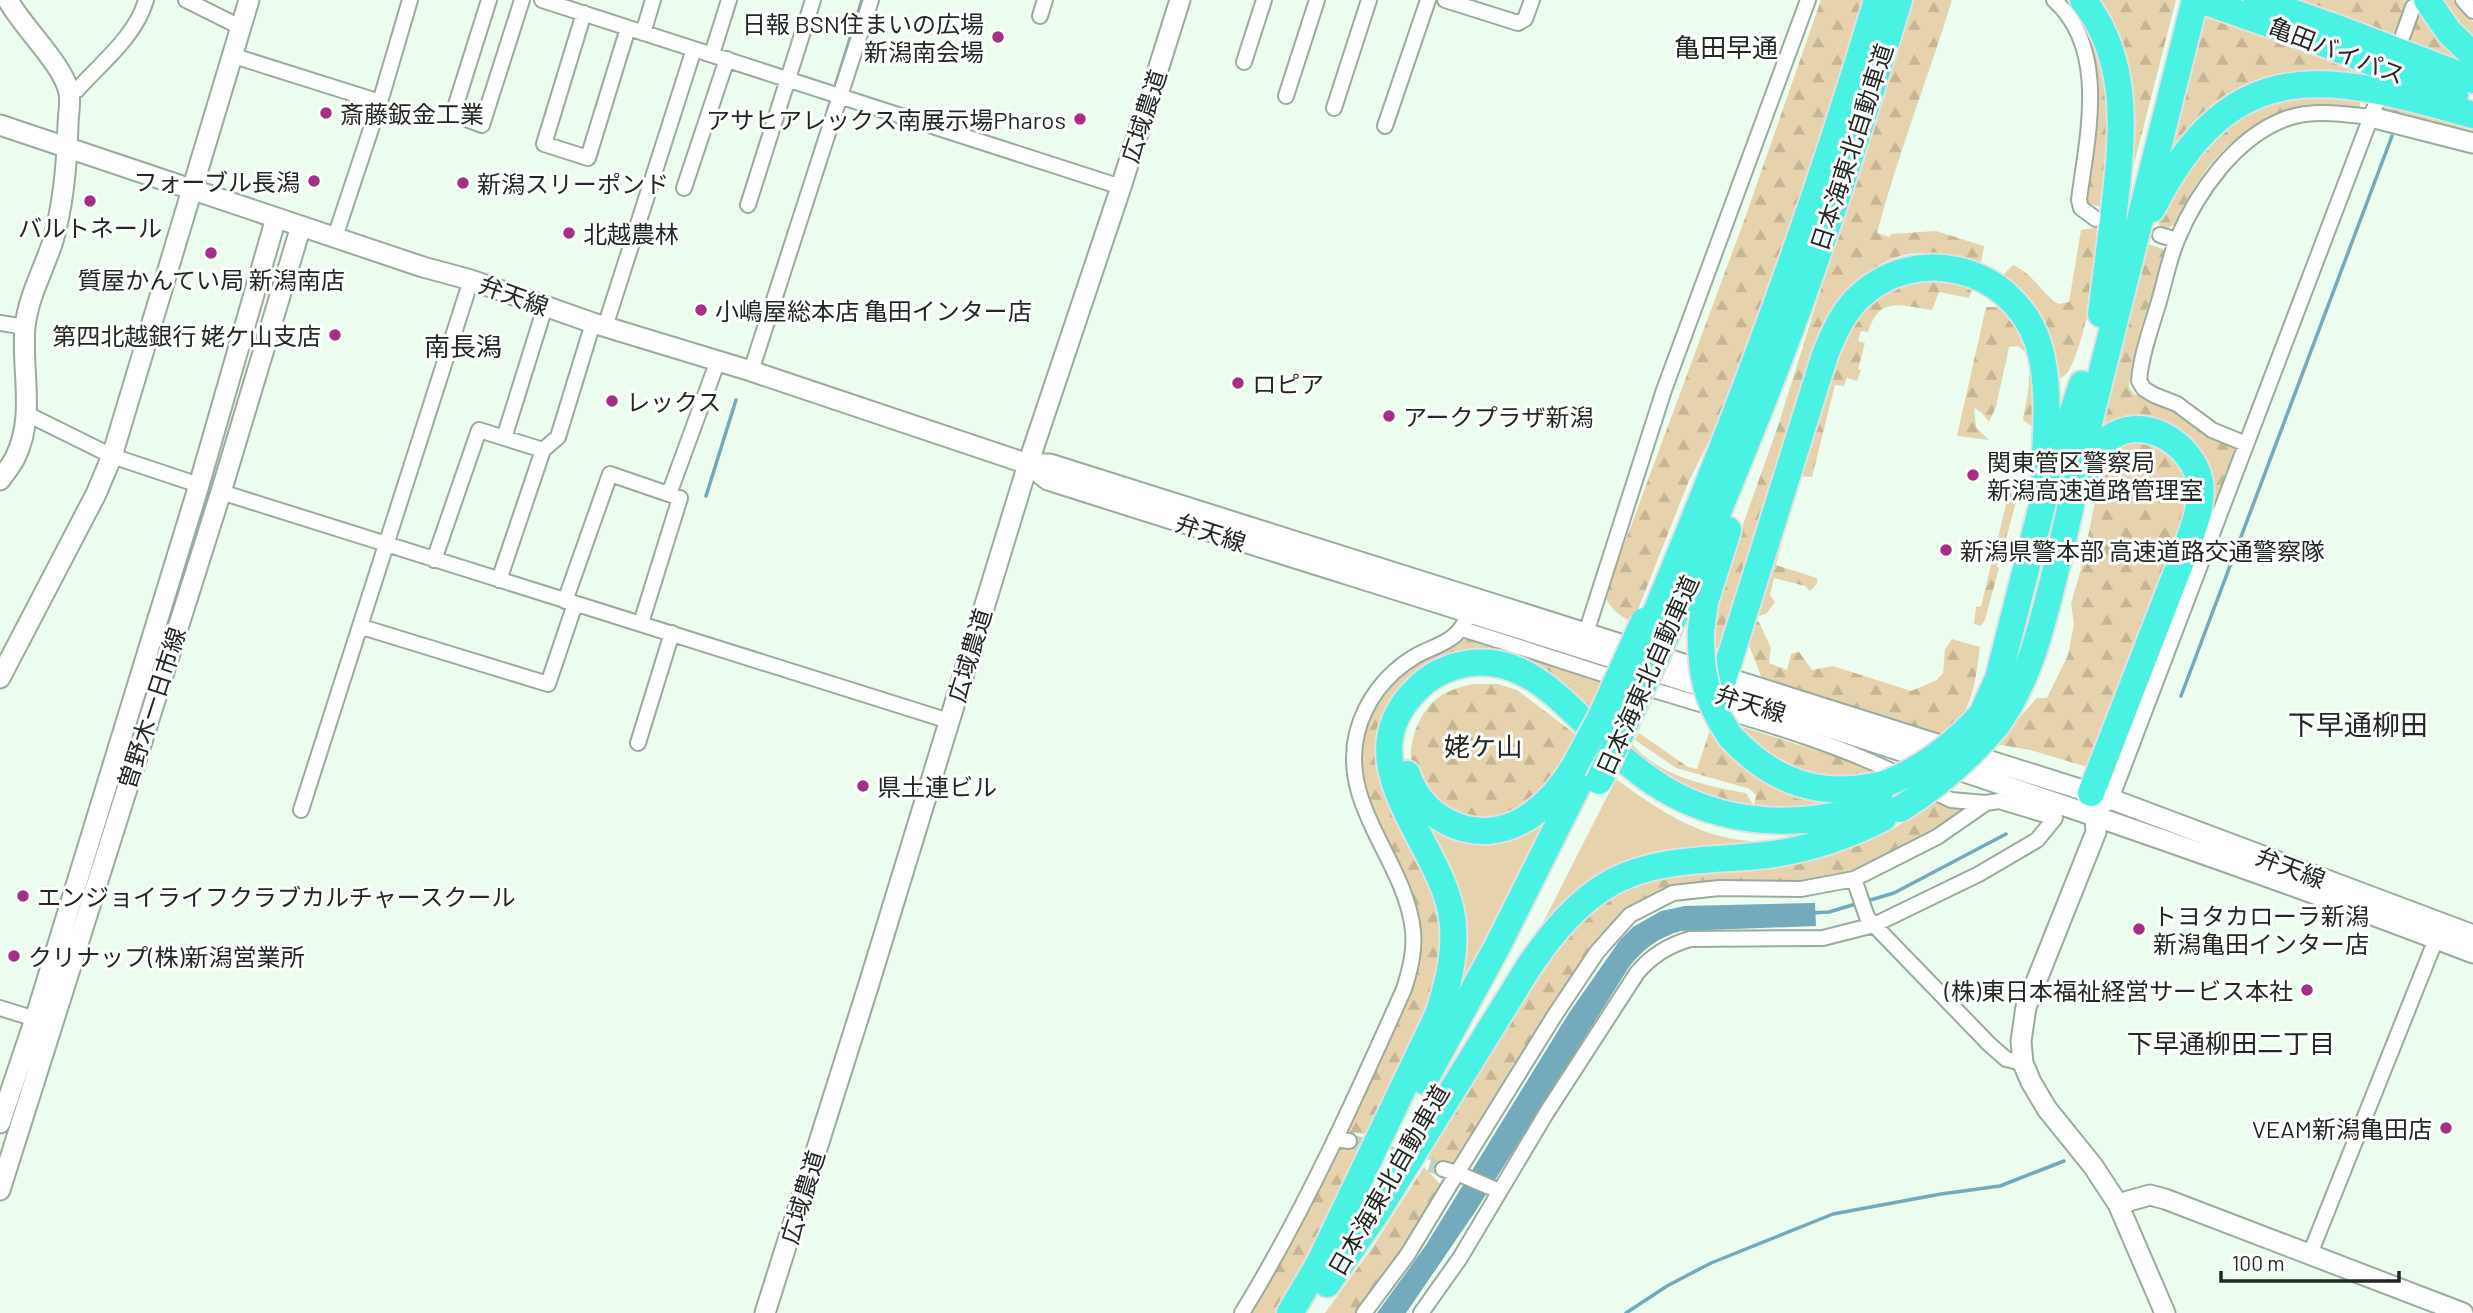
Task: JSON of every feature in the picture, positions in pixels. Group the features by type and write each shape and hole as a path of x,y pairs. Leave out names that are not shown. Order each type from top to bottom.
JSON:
{"highway":[{"name":"日本海東北自動車道","path":"1654,625 1752,377 1813,204 1877,0"},
{"name":"日本海東北自動車道","path":"1654,625 1738,462 1798,308 1899,0"},
{"path":"2083,0 2097,21 2111,51 2121,102 2120,152 2100,323"},
{"name":"亀田バイパス","path":"2258,0 2473,80"},
{"path":"2420,4 2473,55"},
{"path":"1322,1276 1438,1015 1452,961 1451,911 1443,886 1398,798 1392,778 1388,756 1396,719 1404,705 1422,684 1461,665 1488,663 1516,669 1554,694 1622,758 1650,780 1684,799 1724,813 1767,820 1836,817 1943,780 1962,763 1989,720 2043,502 2100,323 2190,5"},
{"path":"1989,720 2011,706 2029,666 2043,622 2190,5"},
{"name":"亀田バイパス","path":"2190,5 2328,45 2473,102"},
{"path":"2123,288 2148,217 2182,158 2214,123 2249,99 2292,85 2340,83 2396,94 2473,115"},
{"path":"1721,685 1833,333 1856,300 1886,278 1922,267 1958,269 1988,281 2002,291 2024,316 2038,343 2045,385 2043,502"},
{"path":"1798,308 1713,574 1701,630 1702,674 1717,717 1730,736 1763,767 1804,785 1893,796"},
{"path":"2071,509 2094,455 2108,439 2125,431 2147,430 2167,437 2184,450 2197,470 2201,495 2193,528 2100,803"},
{"path":"1654,625 1600,719 1585,774 1524,820 1492,830 1460,829 1432,814 1417,797 1407,775 1404,745 1414,717 1432,694 1458,679 1488,676 1515,684 1534,696 1555,712 1609,764 1644,792 1678,811 1714,825 1754,833 1823,832 1865,823 1893,796"},
{"name":"日本海東北自動車道","path":"1290,1313 1322,1276 1420,1128 1467,1043 1527,928 1585,774"},
{"path":"1322,1276 1377,1212 1528,968 1556,930 1583,902 1613,882 1650,868 1792,851 1847,834 1893,796"},
{"name":"日本海東北自動車道","path":"1310,1313 1322,1276"}],"street":[{"path":"0,480 15,458 24,432 27,414 25,327 59,213 67,147 69,93 62,74 17,18 8,0"},
{"path":"69,93 76,90 129,34 143,11 146,0"},
{"path":"186,0 242,27"},
{"path":"0,678 96,494 111,456 249,0"},
{"path":"335,237 380,102 410,0"},
{"path":"489,0 453,114 482,125 522,0"},
{"path":"542,0 1121,187"},
{"path":"643,33 653,0"},
{"path":"712,54 729,0"},
{"path":"748,205 813,0"},
{"path":"751,371 836,94 872,0"},
{"path":"1040,16 1045,0"},
{"name":"広域農道","path":"765,1313 1028,464 1121,187 1180,0"},
{"path":"1244,62 1264,0"},
{"path":"1286,96 1317,0"},
{"path":"1334,108 1369,0"},
{"path":"1385,125 1428,0"},
{"path":"1445,0 1518,23 1525,19 1532,0"},
{"path":"1586,633 1664,390 1808,0"},
{"path":"2054,0 2072,21 2081,41 2092,92 2079,200 2081,208 2096,219"},
{"path":"2463,0 2473,11"},
{"path":"2403,35 2420,4"},
{"path":"584,13 544,144 588,158 628,28"},
{"path":"499,580 542,450 558,437 694,49"},
{"path":"234,56 380,102"},
{"path":"684,188 727,59"},
{"path":"2165,1313 2119,1204 2093,1166 2047,1109 2031,1082 2024,1063 2021,1041 2026,1007 2096,832 2100,803 2246,444 2374,109"},
{"path":"2246,444 2212,430 2177,404 2144,389 2139,381 2145,348 2177,240 2214,177 2248,140 2266,128 2287,118 2311,114 2374,109 2473,143"},
{"name":"弁天線","path":"0,125 423,267 471,280 717,363 751,371 1028,464 1050,464 1586,633 1721,685"},
{"name":"曽野木一日市線","path":"0,1190 44,1022 276,218"},
{"name":"曽野木一日市線","path":"0,1123 44,1022 221,492 301,226"},
{"path":"2160,235 2177,240"},
{"path":"301,810 362,627 471,280"},
{"path":"504,438 545,307"},
{"path":"0,323 25,327"},
{"path":"669,494 717,363"},
{"path":"27,414 111,456 199,485"},
{"path":"434,560 479,430 542,450"},
{"name":"弁天線","path":"1028,464 1048,480 1465,621 1721,685 2100,803 2473,935"},
{"path":"362,627 548,684 570,602 610,474 680,498 641,623"},
{"path":"221,492 949,722"},
{"path":"1242,1313 1342,1140 1404,989 1413,950 1413,931 1405,897 1371,826 1356,783 1354,767 1357,734 1370,701 1388,678 1415,656 1450,639 1465,621 1661,692 1763,722 1878,765 1951,800 1986,803 1999,801 2055,818 2036,841 1979,874 1824,938 1690,939 1674,944 1648,960 1547,1112 1460,1258 1422,1313"},
{"path":"638,743 672,633"},
{"path":"1364,1313 1408,1254 1454,1172 1560,1007 1597,952 1630,915 1673,893 1719,888 1801,889 1855,883 1937,837 1986,803"},
{"name":"弁天線","path":"2100,803 2473,953"},
{"path":"1855,883 1870,921 1989,1044 2006,1059 2024,1063"},
{"path":"2310,1254 2436,939"},
{"path":"0,1008 44,1022"},
{"path":"1454,1172 1499,1191"},
{"path":"2119,1204 2150,1195 2463,1313"}],"green space":[{"path":"1821,0 1867,0 1739,380 1688,483 1633,622 1616,612 1605,596 1745,218"},
{"path":"1911,0 1952,0 1877,233 1889,237 1891,234 1936,231 1984,246 1980,268 1938,255 1921,253 1891,259 1854,285 1833,308 1726,650 1709,646 1708,637 1729,564 1779,423"},
{"path":"2089,0 2176,0 2124,203 2128,106"},
{"path":"2296,0 2410,0 2394,37"},
{"path":"2419,0 2473,69 2406,40"},
{"path":"2434,0 2453,0 2473,22 2473,44"},
{"path":"2074,6 2099,39 2114,107 2105,208 2083,202 2085,33"},
{"path":"2204,8 2419,89 2281,80 2161,168"},
{"path":"2362,96 2359,109 2311,105 2270,118 2251,128 2220,154 2206,170 2175,224 2169,228 2160,226 2158,221 2178,179 2209,137 2265,98"},
{"path":"2386,99 2473,121 2473,134 2383,112"},
{"path":"2102,227 2089,306 2078,349 2064,376 2054,381 2000,278 2013,265 2027,274 2058,304 2069,302 2081,230"},
{"path":"2148,244 2163,249 2166,257 2139,338 2129,387 2134,394 2175,410 2205,434 2237,449 2112,778 2106,775 2206,512 2185,437 2108,428 2100,422 2143,254"},
{"path":"1920,276 1973,287 1969,298 1939,292 1932,310 1901,305 1885,308 1873,320 1868,332 1861,331 1858,341 1865,343 1858,369 1861,370 1857,381 1847,378 1844,386 1835,385 1812,477 1799,476 1776,565 1817,578 1817,584 1810,591 1805,586 1774,578 1770,595 1775,602 1766,614 1751,618 1789,491 1852,319 1888,287"},
{"path":"1986,307 2000,307 2011,312 2036,371 2034,428 2023,420 2029,379 2028,354 2018,346 2009,347 1996,407 1989,422 1974,408 1976,427 1989,440 1957,436"},
{"path":"2133,439 2169,449 2188,476 2191,499 2185,528 2091,764 2084,766 2030,750 1995,744 2037,698 2047,698 2068,655 2074,624 2071,603 2082,566 2104,457 2115,445"},
{"path":"2009,493 2018,495 2004,546 2001,547 1999,568 1981,626 1974,624 1976,607 1981,606"},
{"path":"1753,620 1759,622 1771,648 1769,663 1787,670 1791,654 1799,652 1812,670 1833,666 1911,691 1937,680 1943,673 1945,649 1952,639 1980,647 1967,707 1945,737 1764,684 1745,635"},
{"path":"1467,639 1505,647 1603,681 1589,714 1478,653 1381,731 1435,889 1445,944 1435,997 1376,1119 1366,1134 1350,1133 1347,1125 1415,944 1372,814 1358,760 1368,702 1393,676 1453,641"},
{"path":"1472,684 1498,684 1517,690 1579,737 1550,789 1501,822 1447,815 1420,783 1412,763 1414,734 1427,708 1446,693"},
{"path":"1712,724 1736,754 1880,795 1793,812 1714,801 1657,773 1629,750 1632,744 1656,764 1684,778 1746,793 1754,806 1756,795 1750,789 1676,768 1635,740 1639,733 1688,767 1697,769"},
{"path":"1733,724 1891,774 1822,781 1776,765"},
{"path":"1616,779 1655,806 1698,829 1734,839 1768,843 1525,958"},
{"path":"1934,802 1962,807 1963,814 1955,822 1855,871 1819,880 1751,883 1629,909 1604,932 1586,956 1460,1158 1453,1166 1426,1159 1520,997 1592,904 1658,874 1831,853 1890,831"},
{"path":"1419,811 1541,817 1550,820 1446,1022"},
{"path":"1357,1136 1368,1138 1346,1188 1276,1313 1245,1313 1332,1150 1346,1146"},
{"path":"1424,1167 1442,1186 1407,1245 1355,1313 1325,1313 1372,1248"}],"water":[{"path":"1815,903 1816,926 1681,931 1659,940 1640,955 1629,967 1475,1212 1406,1313 1377,1313 1426,1245 1569,1013 1620,940 1633,927 1661,911 1685,906"}],"waterway":[{"path":"834,90 862,0"},
{"path":"807,176 832,97"},
{"path":"2181,696 2392,136"},
{"path":"706,496 736,400"},
{"path":"1867,901 1894,893 2006,834"},
{"path":"1812,913 1829,912 1859,903"},
{"path":"1626,1313 1667,1286 1711,1263 1833,1214 2000,1186 2064,1161"}],"tunnel":[{"path":"1349,1141 1443,1169"}],"place":[{"name":"日報 BSN住まいの広場 新潟南会場","path":"998,37"},
{"name":"斎藤鈑金工業","path":"326,113"},
{"name":"アサヒアレックス南展示場Pharos","path":"1080,119"},
{"name":"フォーブル長潟","path":"314,181"},
{"name":"新潟スリーポンド","path":"463,183"},
{"name":"バルトネール","path":"90,201"},
{"name":"北越農林","path":"569,233"},
{"name":"質屋かんてい局 新潟南店","path":"211,253"},
{"name":"小嶋屋総本店 亀田インター店","path":"701,310"},
{"name":"第四北越銀行 姥ケ山支店","path":"335,335"},
{"name":"ロピア","path":"1238,383"},
{"name":"レックス","path":"612,401"},
{"name":"アークプラザ新潟","path":"1389,416"},
{"name":"関東管区警察局 新潟高速道路管理室","path":"1973,475"},
{"name":"新潟県警本部 高速道路交通警察隊","path":"1946,550"},
{"name":"県土連ビル","path":"863,786"},
{"name":"エンジョイライフクラブカルチャースクール","path":"23,896"},
{"name":"トヨタカローラ新潟 新潟亀田インター店","path":"2139,929"},
{"name":"クリナップ(株)新潟営業所","path":"14,956"},
{"name":"(株)東日本福祉経営サービス本社","path":"2307,990"},
{"name":"VEAM新潟亀田店","path":"2446,1128"}],"district":[{"name":"亀田早通","path":"1726,46"},
{"name":"南長潟","path":"463,345"},
{"name":"下早通柳田","path":"2358,724"},
{"name":"姥ケ山","path":"1483,745"},
{"name":"下早通柳田二丁目","path":"2231,1042"}]}
